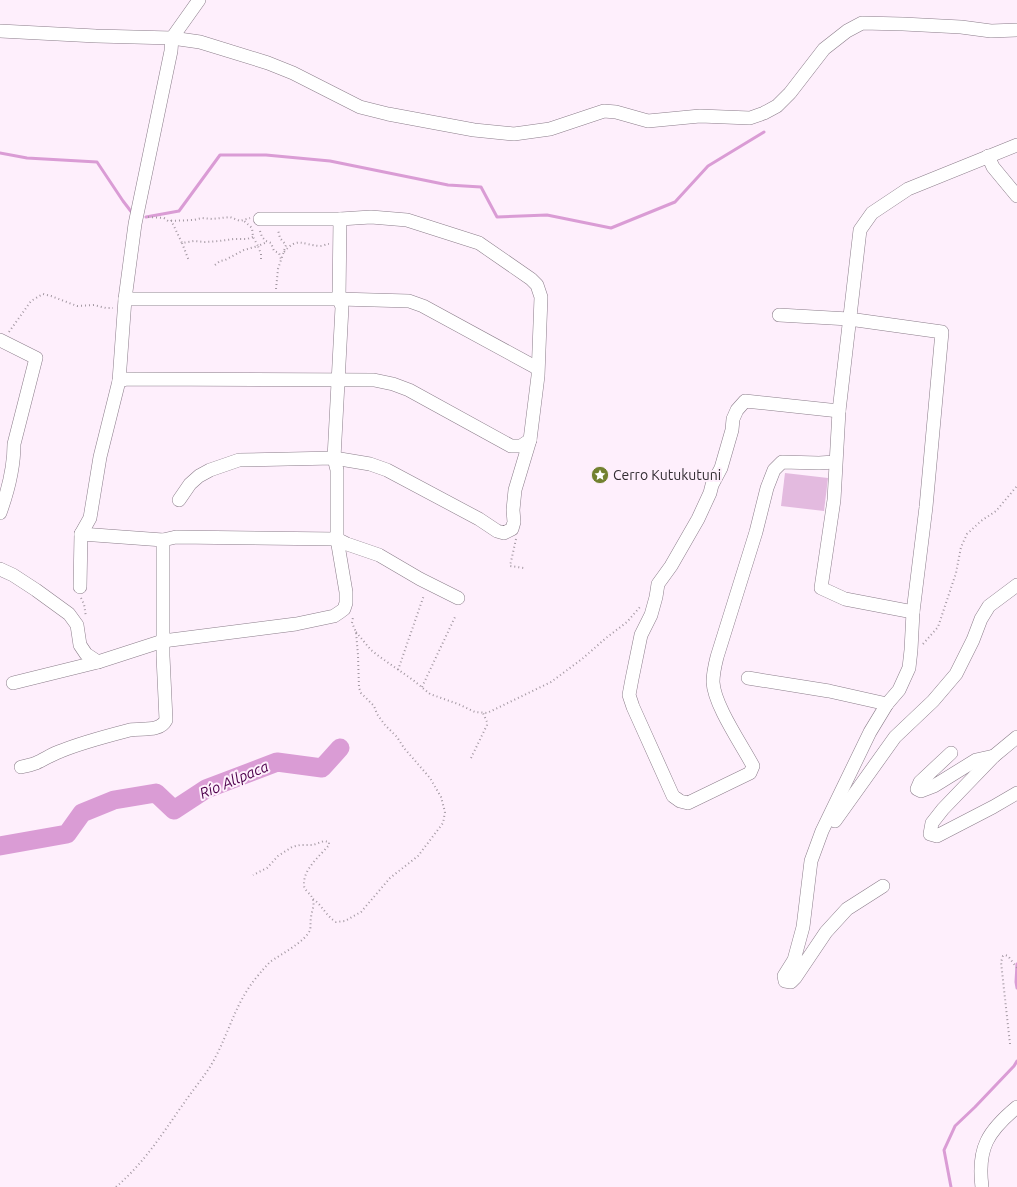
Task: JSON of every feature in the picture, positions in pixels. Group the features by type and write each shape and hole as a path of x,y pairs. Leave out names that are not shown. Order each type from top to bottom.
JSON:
{"street":[{"path":"80,587 81,534 90,518 100,457 119,381 126,299 137,218 171,51 172,38 199,0"},
{"path":"0,31 172,38 200,42 268,63 292,73 338,97 367,109 474,130 514,134 550,129 604,111 616,112 648,121 700,116 750,118 777,106 790,93 824,49 847,31 862,23 961,27 991,31 1017,30"},
{"path":"913,612 845,599 821,588 834,500 839,411 860,230 878,207 908,189 1017,145"},
{"path":"988,156 992,167 1017,196"},
{"path":"179,500 190,484 199,476 210,470 239,460 334,458 370,464 387,470 480,519 497,531 504,533 512,529 514,522 513,510 515,490 530,440 538,376 537,368 541,297 536,285 531,279 479,243 465,237 407,220 371,217 340,220 260,219"},
{"path":"13,683 98,662 163,641 296,624 334,616 344,609 346,603 346,592 337,539 337,470 334,458 342,307 339,298 340,220"},
{"path":"126,299 339,298 409,301 423,306 537,368"},
{"path":"779,315 849,319 942,332 926,507 913,612 909,668 898,690 870,732 822,831 811,861 803,927 794,960 784,976 785,981 791,982 795,978 826,932 847,909 883,886"},
{"path":"0,513 10,481 14,456 14,444 36,358 2,341"},
{"path":"119,381 127,379 374,380 393,384 409,390 511,446 521,446 530,440"},
{"path":"835,462 782,462 774,470 767,488 756,532 717,657 713,683 720,708 754,766 753,770 750,773 688,804 680,801 673,796 629,695 642,635 651,615 658,584 671,566 698,519 712,485 722,468 732,430 733,419 737,410 745,402 839,411"},
{"path":"81,534 163,540 176,537 337,539 379,555 420,579 458,598"},
{"path":"21,767 35,764 63,750 107,736 132,730 158,728 164,725 166,720 162,656 163,540"},
{"path":"0,569 24,582 69,614 77,625 80,645 86,654 98,662"},
{"path":"822,831 833,824 895,738 933,701 956,674 973,640 981,619 989,606 1017,585"},
{"path":"748,678 829,691 888,704"},
{"path":"1017,737 994,756 943,809 932,823 930,834 937,836 1017,793"},
{"path":"951,753 920,782 917,789 921,791 934,786 976,760 994,756"},
{"path":"982,1187 981,1163 983,1147 991,1133 1005,1117 1017,1108"}],"path":[{"path":"137,218 194,220 202,218 212,219 226,217 240,221 250,218 260,219 259,229 262,237 267,242 271,243 274,251 279,253 281,259"},
{"path":"276,299 275,283 286,245 279,235 278,219"},
{"path":"171,220 189,261"},
{"path":"243,220 252,228 253,237 261,254 261,259"},
{"path":"182,243 194,241 219,242 253,237"},
{"path":"215,265 220,261 244,250 267,242"},
{"path":"284,252 292,244 298,242 320,246 328,244 330,247"},
{"path":"2,341 31,301 40,295 43,294 51,296 77,306 94,305 109,308 114,307 126,299"},
{"path":"911,650 919,648 938,627 956,573 961,547 967,534 981,521 996,511 1017,486"},
{"path":"514,522 517,532 510,566 524,568"},
{"path":"398,670 424,595"},
{"path":"346,603 351,605 352,623 356,632 372,650 430,694 475,712 483,713 494,710 551,682 627,622 641,606"},
{"path":"422,687 455,617"},
{"path":"253,875 267,868 278,856 292,847 329,842 329,845 319,855 308,870 304,885 313,899 318,902 325,912 336,922 345,920 361,912 390,878 413,861 423,851 443,823 444,805 430,778 404,748 397,736 385,725 377,714 374,706 359,688 356,632"},
{"path":"471,758 487,725 483,713"},
{"path":"116,1187 146,1156 214,1060 235,1012 249,988 270,963 302,939 310,930 310,917 314,905 313,899"},
{"path":"1010,1044 1001,958 1005,955 1017,968"}],"shaded area":[{"path":"785,473 828,478 824,511 781,506"}],"waterway":[{"path":"146,217 179,211 220,155 266,155 330,161 448,185 481,187 497,217 547,215 611,228 675,202 708,166 764,132"},
{"path":"0,153 27,158 97,162 133,214"},
{"name":"Río Allpaca","path":"0,846 67,834 82,813 114,800 156,793 174,810 206,789 277,762 322,768 340,748"},
{"path":"1017,964 1017,988"},
{"path":"951,1187 944,1150 955,1126 975,1107 1017,1061"}],"place":[{"name":"Cerro Kutukutuni","path":"600,475"}]}
